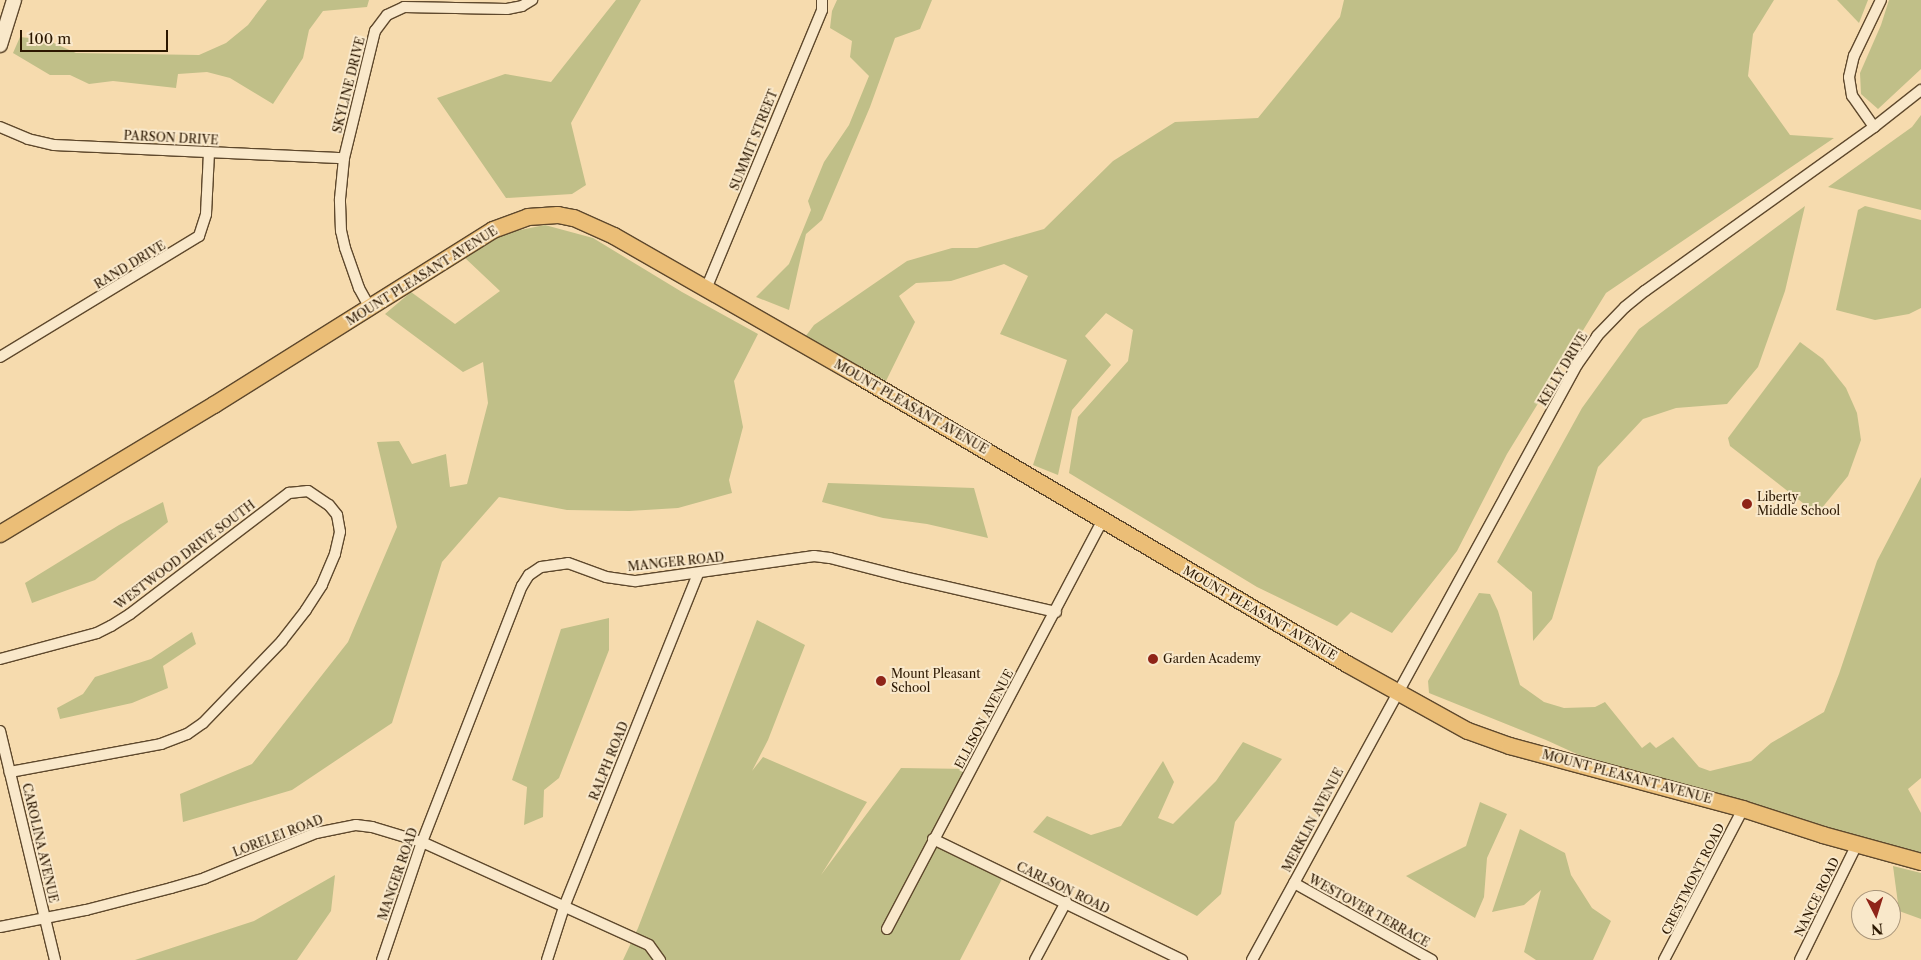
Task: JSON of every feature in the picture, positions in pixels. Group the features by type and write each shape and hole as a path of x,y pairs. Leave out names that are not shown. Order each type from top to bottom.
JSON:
{"main road":[{"path":"0,45 14,0"},
{"name":"MOUNT PLEASANT AVENUE","path":"0,534 370,308 493,230 528,217 574,218 591,224 866,380 1396,693 1468,731 1510,746 1743,809 1921,862"}],"street":[{"name":"SKYLINE DRIVE","path":"370,308 350,267 341,231 340,199 344,158 375,31 387,15 404,7 508,9 522,6 532,0"},
{"name":"SUMMIT STREET","path":"706,289 822,10 822,0"},
{"path":"1874,127 1852,96 1848,77 1854,56 1882,0"},
{"name":"KELLY DRIVE","path":"1396,693 1577,365 1597,336 1625,307 1645,291 1874,127 1921,90"},
{"name":"PARSON DRIVE","path":"0,127 28,138 54,145 344,158"},
{"name":"RAND DRIVE","path":"0,357 188,245 199,236 206,214 209,152"},
{"name":"WESTWOOD DRIVE SOUTH","path":"0,659 96,633 111,626 130,614 284,496 294,491 308,491 323,499 334,509 340,532 335,554 322,585 306,610 282,641 203,723 187,734 162,744 10,772"},
{"name":"ELLISON AVENUE","path":"887,928 1056,612 1102,521"},
{"name":"MANGER ROAD","path":"382,960 422,842 522,586 529,575 541,567 568,563 620,580 636,582 814,556 830,558 1056,612"},
{"name":"RALPH ROAD","path":"547,960 564,907 698,574"},
{"name":"MERKLIN AVENUE","path":"1252,960 1396,693"},
{"name":"CAROLINA AVENUE","path":"0,731 55,960"},
{"name":"CRESTMONT ROAD","path":"1664,960 1743,809"},
{"name":"LORELEI ROAD","path":"0,927 180,886 316,833 356,825 372,827 422,842 649,945 660,960"},
{"name":"CARLSON ROAD","path":"934,839 1182,960"},
{"name":"NANCE ROAD","path":"1800,960 1857,844"},
{"name":"WESTOVER TERRACE","path":"1294,883 1432,960"},
{"path":"1035,960 1066,902"}],"shaded area":[{"path":"267,0 369,0 367,7 323,11 309,30 303,58 273,104 230,78 207,72 178,74 176,88 113,81 89,84 70,75 50,75 13,53 20,37 47,40 76,53 199,55 226,43 248,25"},
{"path":"616,0 641,0 571,123 586,185 572,194 506,198 437,98 505,74 551,82"},
{"path":"837,0 932,0 920,29 895,38 870,107 822,220 806,234 789,310 756,297 789,264 811,210 808,201 824,162 849,125 869,76 850,57 852,41 830,28 832,11"},
{"path":"1344,0 1774,0 1753,34 1748,76 1790,135 1834,138 1606,293 1507,454 1457,551 1392,633 1351,612 1337,626 1257,587 1069,473 1078,417 1128,361 1133,330 1106,313 1085,336 1111,365 1072,410 1058,475 1033,465 1067,360 1000,334 1028,276 1004,264 951,281 916,283 899,296 915,322 886,381 805,337 814,325 907,261 952,248 977,248 1044,229 1113,161 1175,122 1258,118 1340,17"},
{"path":"1837,0 1868,0 1859,23"},
{"path":"1889,0 1921,0 1921,69 1878,109 1861,94 1860,73 1881,25"},
{"path":"1921,115 1921,210 1828,187 1912,127"},
{"path":"1805,206 1785,291 1758,367 1727,404 1676,408 1643,419 1598,467 1552,619 1533,641 1532,592 1497,562 1582,408 1639,329"},
{"path":"1865,206 1921,220 1921,308 1909,314 1875,320 1836,310 1858,210"},
{"path":"545,225 593,238 682,292 758,334 734,381 743,427 729,480 732,493 678,508 629,511 567,510 499,497 442,562 392,723 292,790 183,822 180,794 252,764 348,642 397,527 377,442 399,441 412,464 446,454 450,487 467,484 488,403 483,362 463,372 385,314 411,292 455,324 500,291 464,257 506,233"},
{"path":"1800,342 1823,359 1846,388 1857,413 1861,440 1848,476 1817,514 1730,446 1728,438"},
{"path":"1921,477 1921,778 1908,789 1921,813 1921,857 1800,818 1579,755 1429,693 1428,681 1479,593 1490,594 1498,611 1520,685 1544,702 1564,708 1595,707 1605,702 1642,748 1650,742 1656,748 1673,737 1699,767 1710,771 1751,761 1771,743 1824,712 1839,674 1877,561"},
{"path":"828,483 974,488 988,538 927,524 883,518 822,502"},
{"path":"163,502 168,522 95,580 32,603 25,583 119,525"},
{"path":"609,618 609,650 559,778 544,790 543,817 524,825 527,787 512,780 561,629"},
{"path":"757,620 805,645 768,740 752,771 763,757 867,802 821,875 901,768 971,769 934,839 1004,875 960,960 623,960 638,928"},
{"path":"192,632 196,644 163,666 168,688 132,703 60,719 57,708 83,694 95,677 151,659"},
{"path":"1243,742 1282,759 1235,822 1221,894 1197,916 1033,832 1047,816 1091,835 1121,826 1163,761 1174,782 1158,818 1173,824 1216,781"},
{"path":"1480,802 1507,814 1487,858 1484,897 1475,918 1406,876 1466,846"},
{"path":"1520,829 1565,853 1571,875 1592,908 1611,921 1593,960 1536,960 1524,952 1541,890 1524,905 1492,912"},
{"path":"1893,866 1921,873 1921,919 1901,912 1901,890 1896,890"},
{"path":"335,875 331,911 297,960 135,960 254,921"}],"place":[{"name":"Liberty Middle School","path":"1747,504"},
{"name":"Garden Academy","path":"1153,659"},
{"name":"Mount Pleasant School","path":"881,681"}]}
